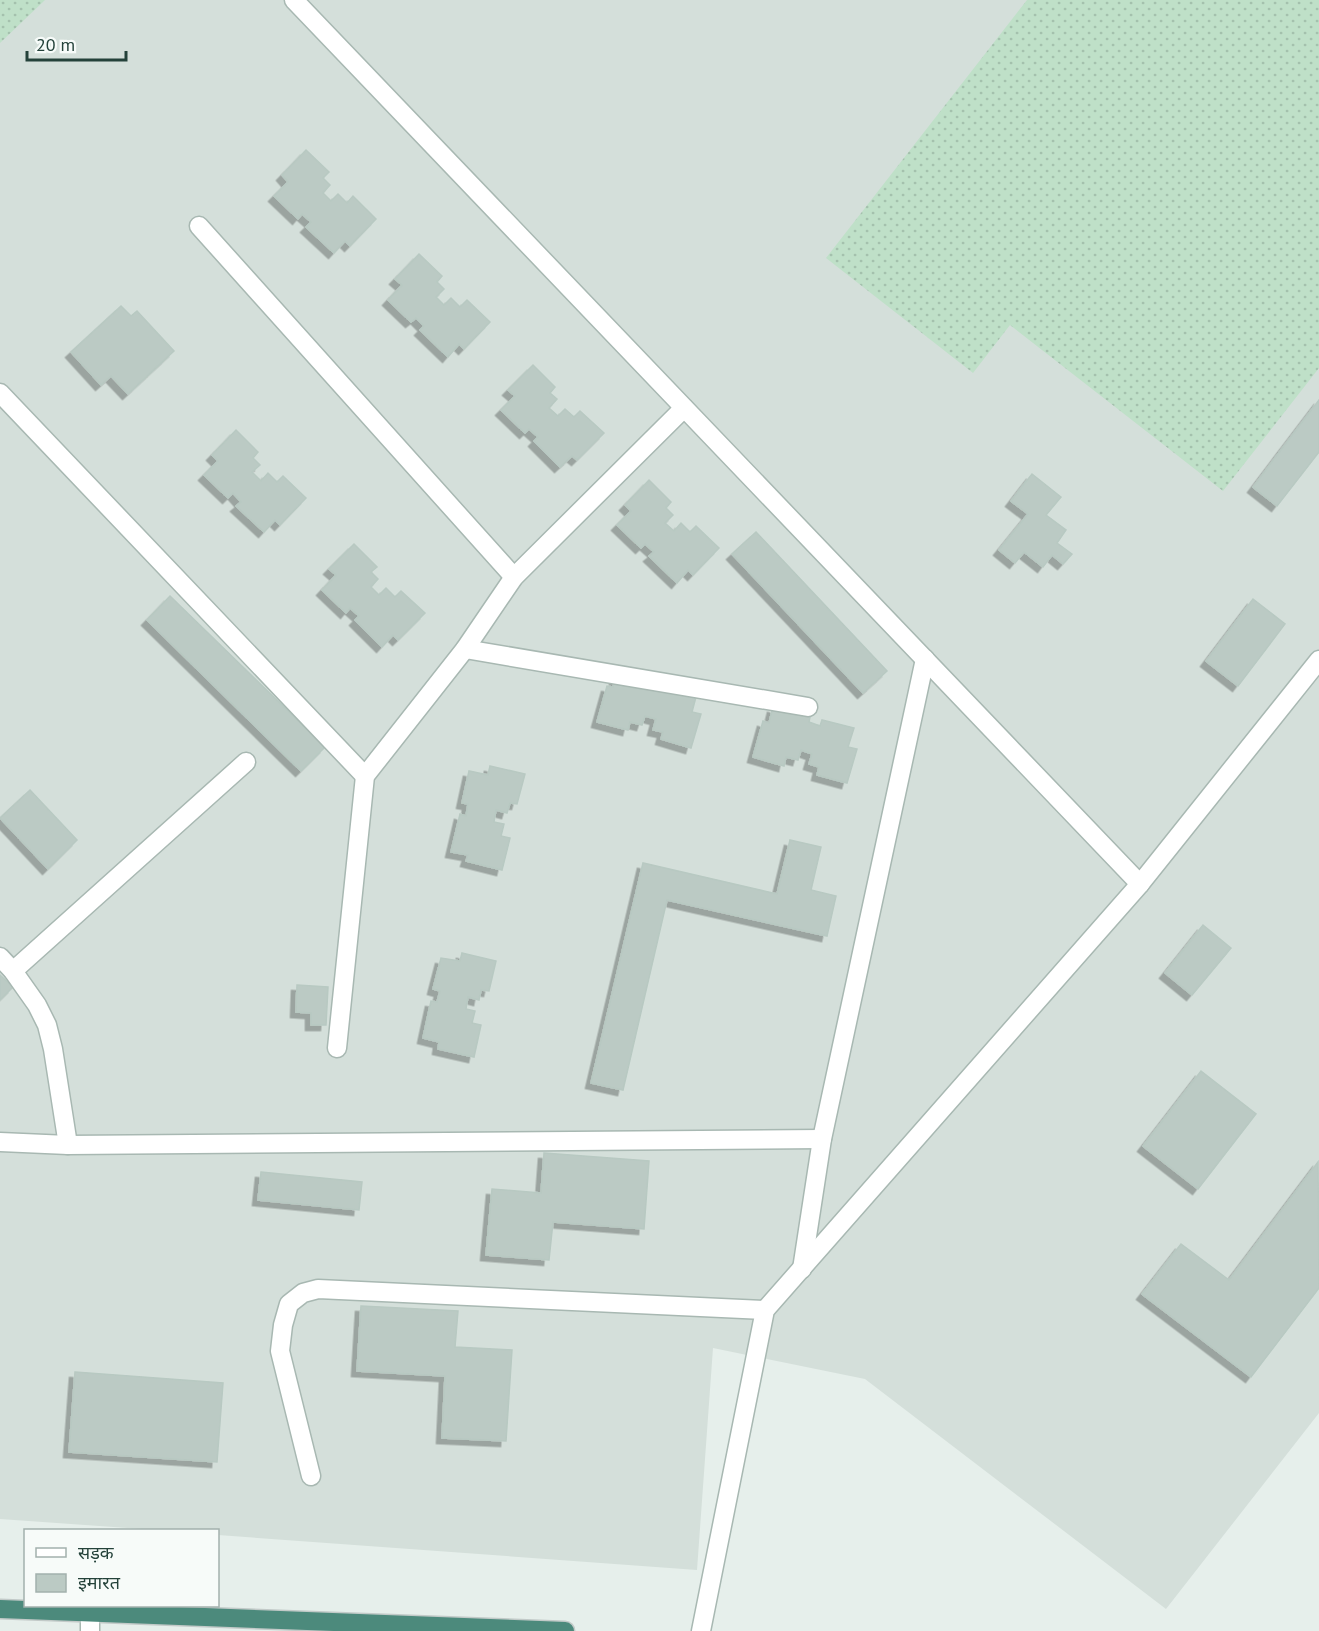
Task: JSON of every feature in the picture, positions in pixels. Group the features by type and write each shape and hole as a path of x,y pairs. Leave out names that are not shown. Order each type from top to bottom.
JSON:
{"highway":[{"path":"0,1609 90,1622 566,1631"}],"street":[{"path":"294,0 1140,884"},
{"path":"199,226 514,577"},
{"path":"0,393 365,776"},
{"path":"337,1048 365,776 465,650 514,577 684,408"},
{"path":"465,650 808,707"},
{"path":"802,1269 822,1139 925,659"},
{"path":"701,1631 765,1310 1140,884 1319,660"},
{"path":"13,971 246,762"},
{"path":"0,957 37,1005 47,1025 68,1145"},
{"path":"0,1142 68,1145 822,1139"},
{"path":"311,1476 280,1351 283,1325 289,1304 303,1293 318,1289 765,1310"}],"shaded area":[{"path":"0,0 1319,0 1319,1413 1166,1609 865,1379 713,1348 697,1570 219,1535 219,1529 142,1529 0,1519"}],"green space":[{"path":"0,0 45,0 0,43"},
{"path":"1027,0 1319,0 1319,368 1223,491 1010,325 973,373 826,258"}],"building":[{"path":"306,150 329,172 323,178 330,185 323,193 331,201 338,194 347,203 353,196 376,219 350,246 345,241 334,253 306,227 311,222 302,214 298,219 274,196 288,182 282,175"},
{"path":"419,254 442,276 437,282 444,289 436,297 444,305 451,298 460,307 467,300 490,322 464,349 459,344 448,357 420,330 424,326 416,318 411,322 388,300 402,285 395,279"},
{"path":"121,306 131,316 137,311 174,351 128,394 111,376 101,385 71,352"},
{"path":"533,365 555,387 550,393 557,399 549,408 558,416 565,409 574,417 580,411 604,433 577,460 572,456 560,467 534,441 538,437 529,429 525,433 501,410 515,396 508,390"},
{"path":"1319,400 1319,452 1277,506 1253,487"},
{"path":"236,430 258,452 253,458 260,465 252,472 261,481 268,473 277,482 283,476 306,498 280,525 275,520 264,532 236,506 241,502 233,493 228,498 204,475 218,461 212,455"},
{"path":"1032,474 1061,497 1046,515 1066,530 1057,543 1072,554 1063,564 1052,555 1043,567 1024,552 1015,563 999,550 1028,514 1011,501"},
{"path":"649,480 671,502 666,508 673,515 665,523 674,531 681,523 690,532 696,526 719,548 693,575 688,570 677,583 649,556 654,552 645,544 641,548 617,525 631,511 625,505"},
{"path":"756,532 887,671 863,693 732,554"},
{"path":"354,544 377,567 371,572 378,579 371,587 379,595 386,588 395,597 401,591 425,613 398,640 393,635 382,647 355,620 359,616 350,608 346,613 322,590 336,575 329,569"},
{"path":"170,596 325,747 301,771 147,620"},
{"path":"1253,599 1285,624 1238,686 1206,661"},
{"path":"617,672 697,693 692,712 701,714 691,748 661,739 663,732 653,730 656,719 645,716 642,725 630,722 628,730 597,722 607,686 613,687"},
{"path":"773,707 810,717 809,722 820,726 822,720 854,728 848,747 857,749 847,783 817,775 819,767 809,764 812,754 801,750 798,760 786,757 784,766 753,757 763,721 769,723"},
{"path":"490,766 525,774 517,804 510,803 507,813 496,810 494,822 504,824 501,836 510,838 502,870 466,861 468,855 451,852 460,814 466,816 468,804 462,803 469,771 488,775"},
{"path":"30,790 77,840 48,869 0,818"},
{"path":"790,840 821,847 811,890 836,896 827,936 667,900 623,1090 591,1083 643,863 777,894"},
{"path":"1203,925 1231,948 1192,995 1165,973"},
{"path":"462,953 496,961 489,991 481,990 479,1000 468,997 466,1009 475,1011 472,1023 481,1025 474,1057 438,1049 439,1042 423,1038 431,1001 437,1002 440,991 433,989 441,958 460,961"},
{"path":"0,975 13,987 0,1000"},
{"path":"297,985 328,987 326,1025 311,1025 311,1013 296,1012"},
{"path":"1201,1071 1256,1114 1198,1189 1143,1146"},
{"path":"544,1153 649,1161 644,1229 553,1222 549,1260 486,1255 492,1189 541,1193"},
{"path":"1318,1162 1319,1288 1251,1377 1142,1294 1181,1244 1229,1280"},
{"path":"261,1172 362,1182 359,1210 258,1200"},
{"path":"361,1306 458,1311 455,1347 512,1350 506,1441 442,1438 445,1376 357,1371"},
{"path":"75,1372 223,1383 217,1462 69,1452"}]}
